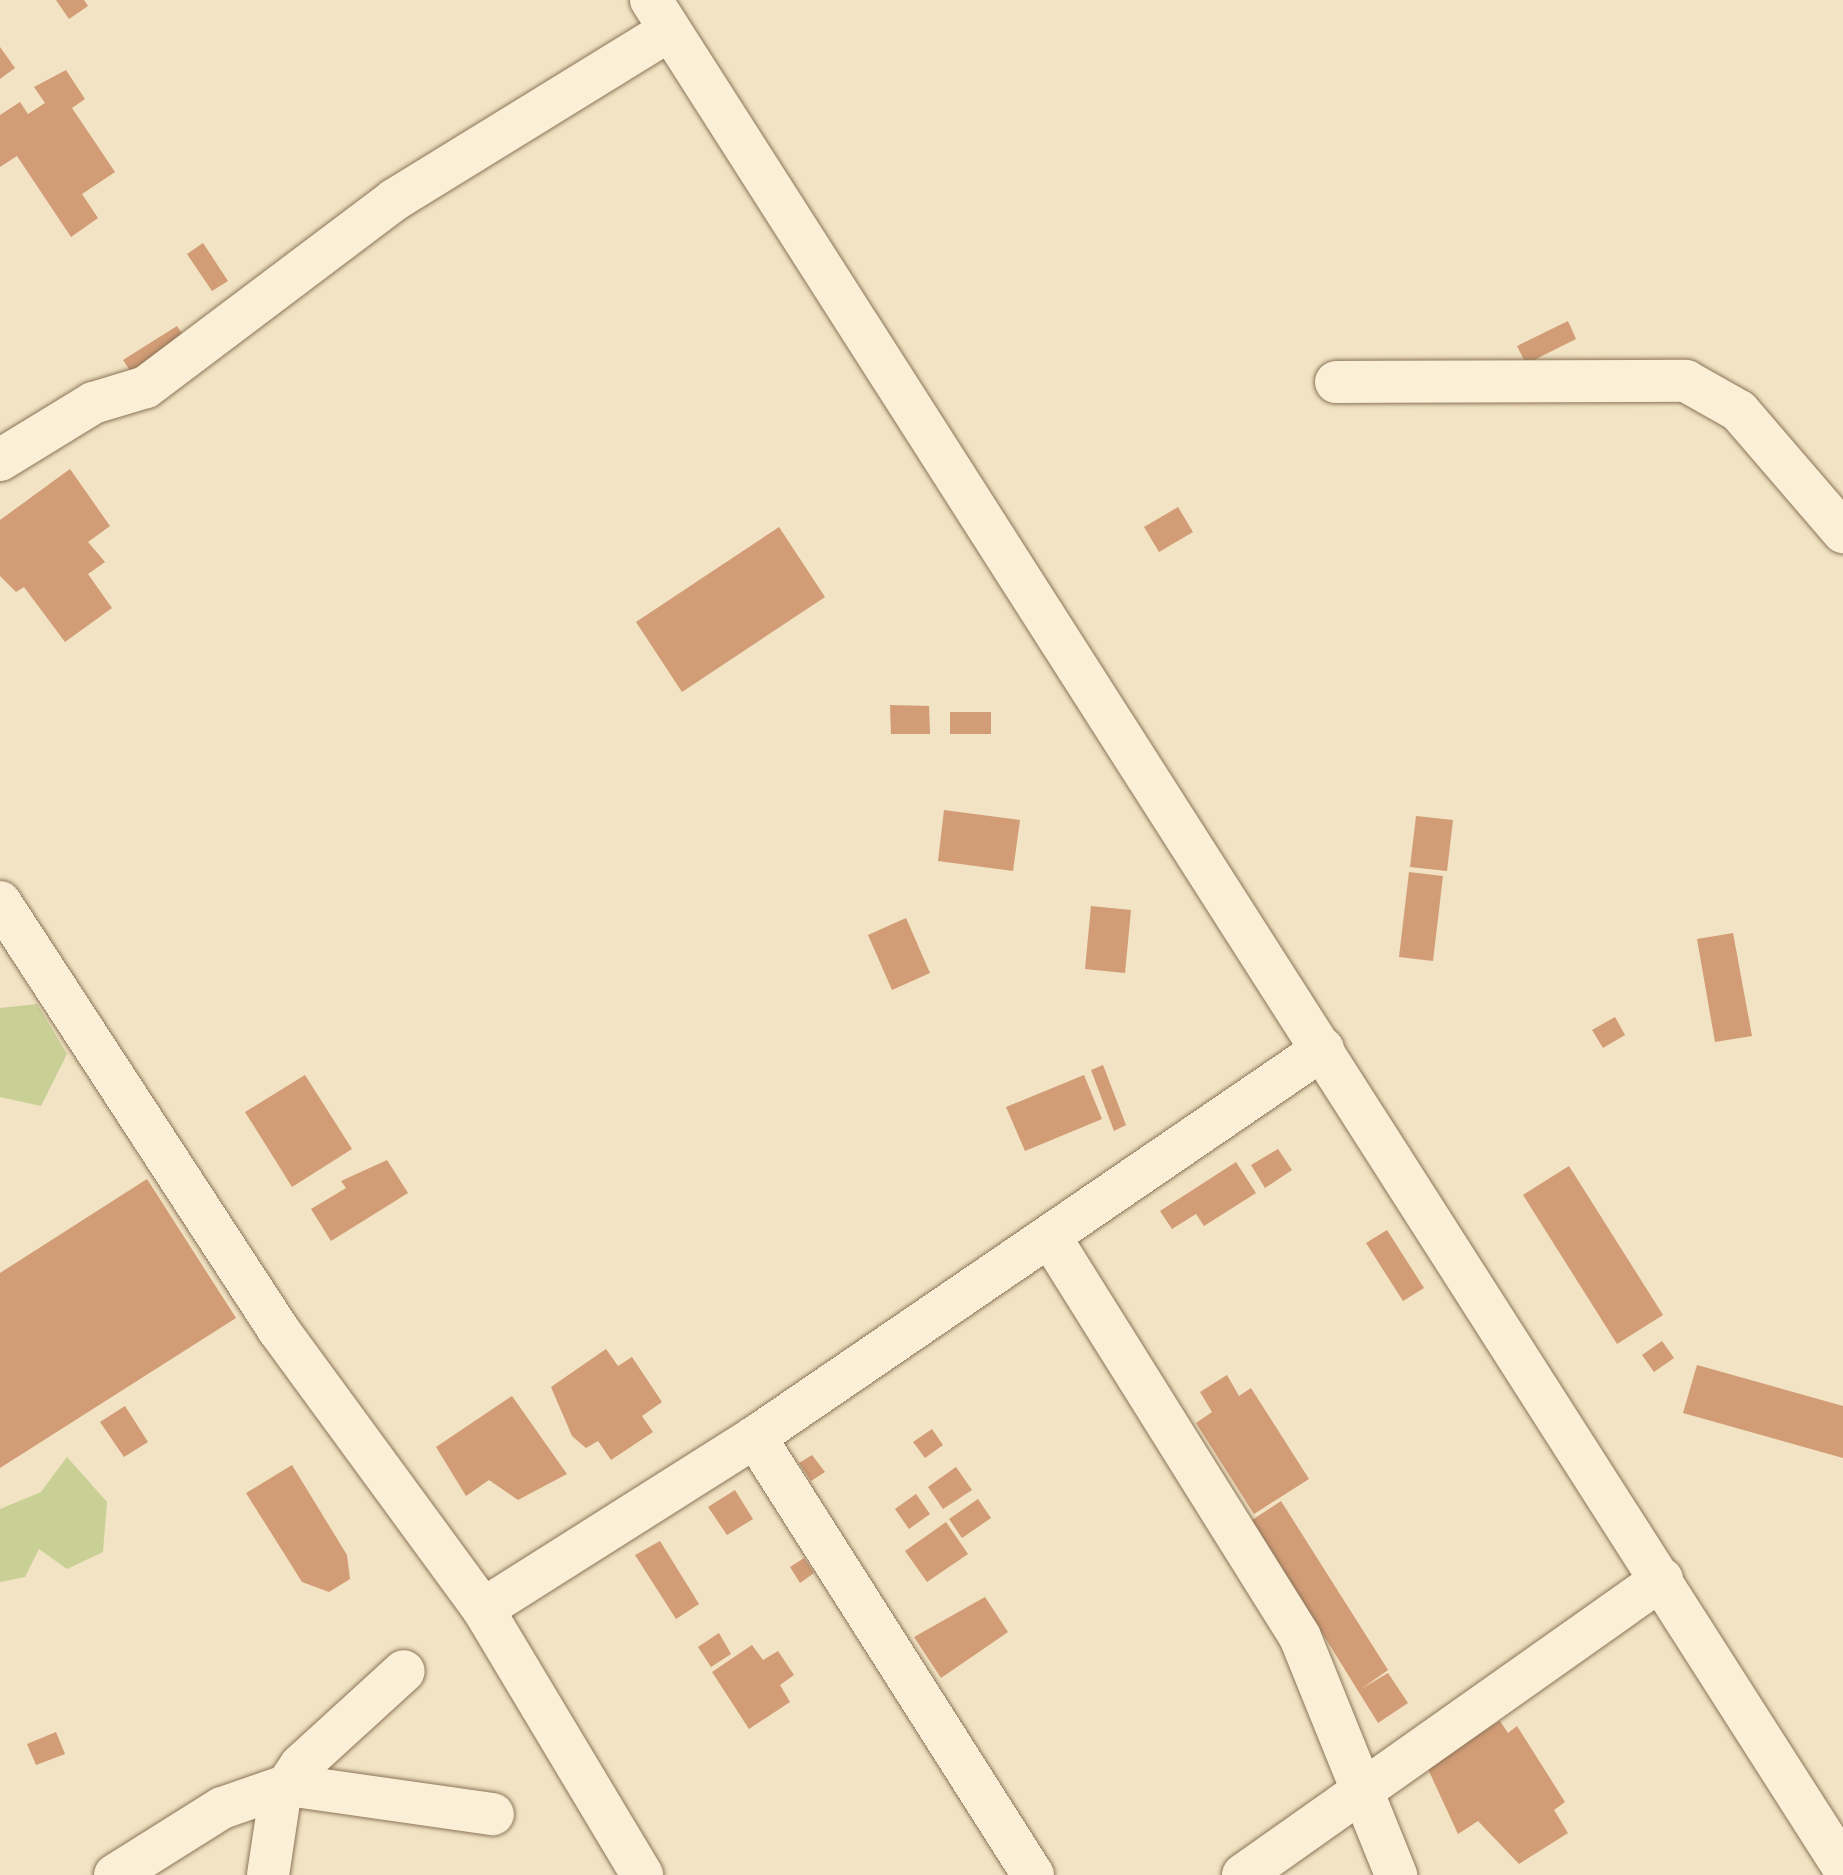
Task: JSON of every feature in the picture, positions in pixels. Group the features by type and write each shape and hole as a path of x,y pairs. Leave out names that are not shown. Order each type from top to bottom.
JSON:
{"street":[{"path":"0,460 93,403 146,387 394,200 660,15 1843,1867"},
{"path":"1336,382 1686,381 1740,411 1843,532"},
{"path":"0,902 278,1329 482,1608 642,1875"},
{"path":"482,1608 754,1437 1052,1240 1323,1049"},
{"path":"1052,1240 1291,1622 1396,1875"},
{"path":"754,1437 1033,1875"},
{"path":"1243,1875 1662,1579"},
{"path":"114,1875 222,1808 288,1784 404,1671"},
{"path":"288,1784 493,1814"},
{"path":"268,1875 288,1784"}],"green space":[{"path":"37,1004 67,1054 41,1106 0,1097 0,1008"},
{"path":"67,1457 107,1502 103,1552 67,1569 39,1549 25,1577 0,1582 0,1509 41,1492"}],"building":[{"path":"56,0 84,0 88,6 69,19"},
{"path":"0,47 15,68 0,79"},
{"path":"66,70 85,99 72,108 115,172 82,194 98,218 71,237 17,156 0,167 0,115 20,102 28,114 45,103 34,87"},
{"path":"203,243 228,281 212,291 187,254"},
{"path":"1568,321 1576,339 1526,364 1517,346"},
{"path":"177,326 191,347 137,381 123,360"},
{"path":"70,469 110,526 88,542 105,562 88,574 112,608 65,642 24,587 16,592 0,576 0,520"},
{"path":"1178,507 1193,532 1159,552 1144,527"},
{"path":"779,527 825,597 682,692 636,622"},
{"path":"890,705 929,706 930,734 891,734"},
{"path":"950,712 991,712 991,734 950,734"},
{"path":"944,810 1020,820 1013,871 938,861"},
{"path":"1416,816 1453,820 1447,871 1410,867"},
{"path":"1409,872 1443,876 1433,961 1399,957"},
{"path":"1091,906 1131,910 1125,973 1085,969"},
{"path":"906,918 930,973 892,990 868,935"},
{"path":"1733,933 1752,1036 1715,1042 1697,939"},
{"path":"1615,1017 1625,1035 1603,1048 1592,1030"},
{"path":"1103,1065 1126,1125 1114,1131 1091,1070"},
{"path":"305,1075 352,1149 292,1187 245,1112"},
{"path":"1084,1075 1102,1119 1025,1151 1006,1107"},
{"path":"1278,1149 1292,1170 1265,1188 1251,1165"},
{"path":"387,1160 408,1193 331,1241 311,1209 346,1188 341,1181"},
{"path":"1236,1162 1256,1193 1204,1226 1196,1214 1172,1229 1160,1211"},
{"path":"1569,1166 1663,1315 1617,1344 1523,1195"},
{"path":"147,1179 236,1318 0,1468 0,1273"},
{"path":"1387,1230 1424,1288 1403,1301 1366,1243"},
{"path":"1662,1341 1674,1358 1654,1372 1642,1355"},
{"path":"606,1349 618,1366 632,1357 662,1402 642,1416 653,1432 611,1460 598,1441 586,1448 572,1436 551,1387"},
{"path":"1697,1365 1843,1406 1843,1458 1683,1413"},
{"path":"1227,1375 1239,1396 1251,1388 1309,1479 1254,1514 1196,1423 1212,1412 1200,1392"},
{"path":"512,1396 567,1474 518,1500 489,1480 466,1496 436,1447"},
{"path":"125,1406 148,1442 124,1457 100,1422"},
{"path":"932,1429 943,1445 925,1458 913,1442"},
{"path":"812,1455 825,1472 811,1481 799,1463"},
{"path":"292,1465 347,1555 350,1579 329,1592 302,1582 246,1493"},
{"path":"956,1467 972,1490 943,1509 928,1487"},
{"path":"735,1490 753,1519 727,1535 708,1507"},
{"path":"916,1494 930,1514 909,1529 895,1509"},
{"path":"978,1499 991,1518 962,1538 949,1519"},
{"path":"1281,1501 1388,1670 1361,1689 1388,1673 1408,1703 1378,1723 1252,1520"},
{"path":"946,1522 968,1554 927,1582 905,1551"},
{"path":"660,1541 699,1604 676,1619 635,1555"},
{"path":"804,1558 814,1573 800,1583 790,1567"},
{"path":"985,1597 1008,1632 941,1678 914,1637"},
{"path":"719,1633 731,1654 711,1667 698,1647"},
{"path":"752,1645 763,1660 778,1651 794,1675 780,1685 790,1702 749,1729 712,1672"},
{"path":"1500,1721 1508,1733 1517,1726 1565,1802 1554,1810 1568,1833 1519,1864 1478,1821 1458,1834 1427,1767"},
{"path":"56,1732 65,1754 36,1765 27,1744"}]}
